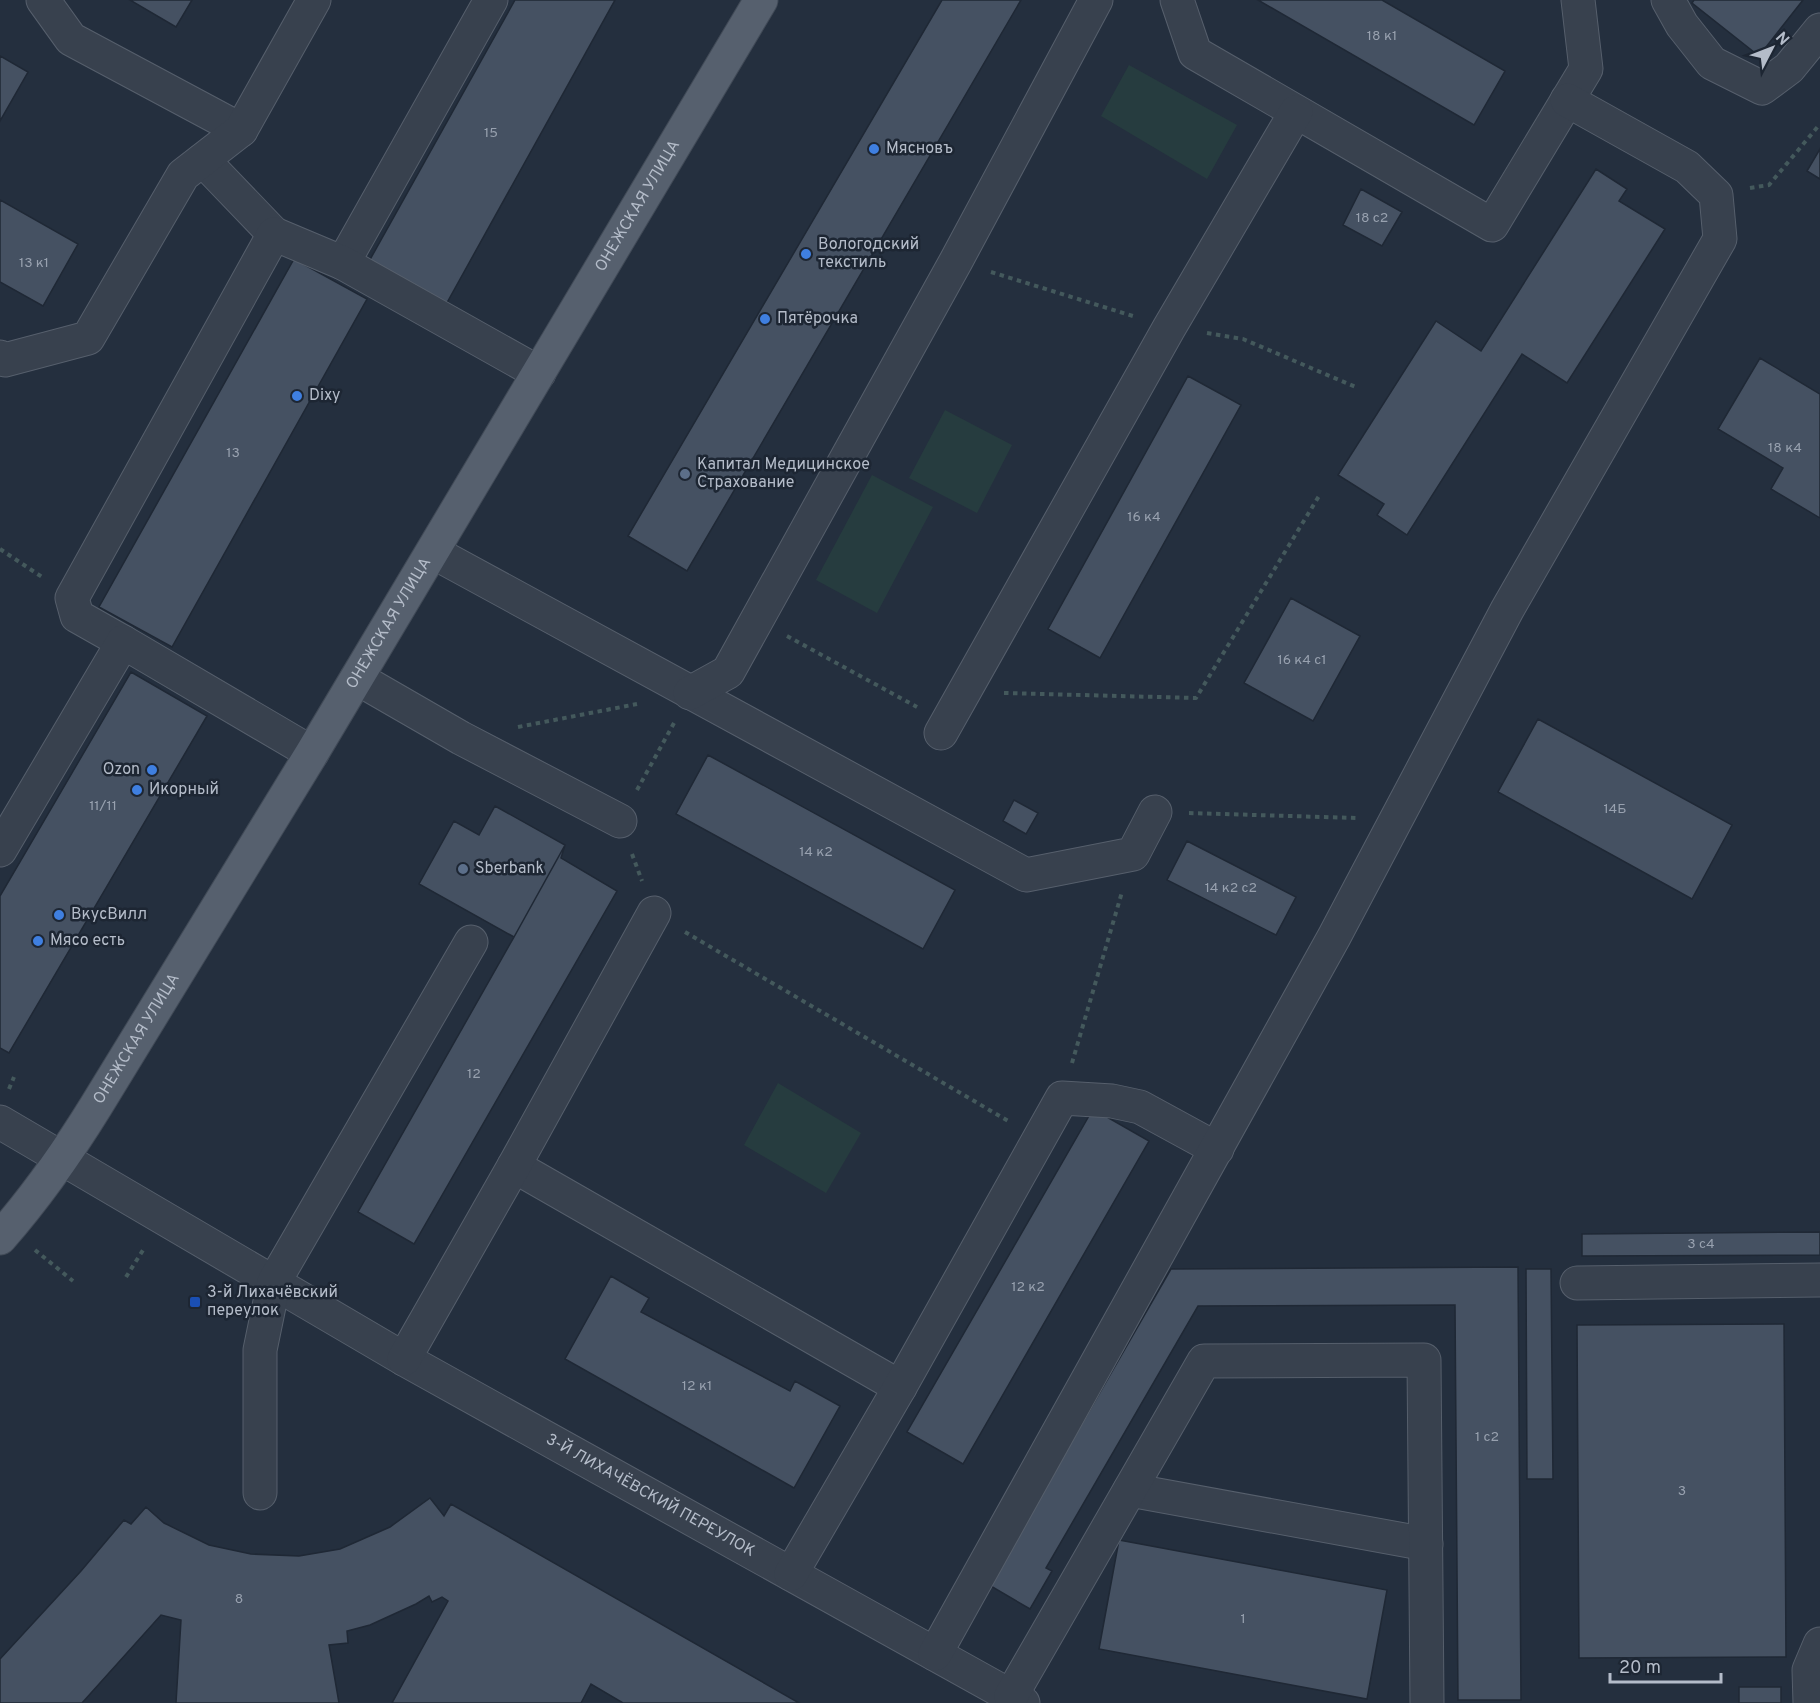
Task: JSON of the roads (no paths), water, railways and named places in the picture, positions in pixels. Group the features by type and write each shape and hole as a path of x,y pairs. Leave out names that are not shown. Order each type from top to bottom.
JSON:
{"main road":[{"name":"ОНЕЖСКАЯ УЛИЦА","path":"0,1238 63,1158 312,753 761,0"}],"street":[{"path":"43,0 71,39 241,130"},
{"path":"0,357 5,360 88,338 183,175 241,130 314,0"},
{"path":"343,263 491,0"},
{"path":"690,693 728,672 956,261 1096,0"},
{"path":"1178,0 1195,53 1492,225 1586,69 1578,0"},
{"path":"1668,0 1682,25 1712,63 1762,88 1789,68 1820,30"},
{"path":"935,1654 1217,1149 1507,610 1720,239 1716,195 1687,167 1567,100"},
{"path":"944,728 1169,328 1296,112"},
{"path":"203,160 274,234 343,263 539,373"},
{"path":"274,234 72,598 77,616 312,753"},
{"path":"433,552 1026,875 1133,854 1155,812"},
{"path":"0,850 123,642"},
{"path":"357,678 461,738 620,821"},
{"path":"404,1359 654,913"},
{"path":"260,1493 260,1350 274,1282 471,942"},
{"path":"791,1574 900,1387 1062,1098 1112,1101 1140,1107 1217,1149"},
{"name":"3-Й ЛИХАЧЁВСКИЙ ПЕРЕУЛОК","path":"0,1122 404,1359 1017,1700"},
{"path":"514,1166 900,1387"},
{"path":"1577,1283 1820,1280"},
{"path":"1017,1700 1130,1490 1204,1361 1424,1360 1427,1703"},
{"path":"1130,1490 1426,1544"},
{"path":"1810,1703 1809,1670 1820,1644"}],"place":[{"name":"Мясновъ","path":"874,149"},
{"name":"Вологодский текстиль","path":"806,254"},
{"name":"Пятёрочка","path":"765,319"},
{"name":"Dixy","path":"297,396"},
{"name":"Капитал Медицинское Страхование","path":"685,474"},
{"name":"Ozon","path":"152,770"},
{"name":"Икорный","path":"137,790"},
{"name":"Sberbank","path":"463,869"},
{"name":"ВкусВилл","path":"59,915"},
{"name":"Мясо есть","path":"38,941"},
{"name":"3-й Лихачёвский переулок","path":"195,1302"}]}
